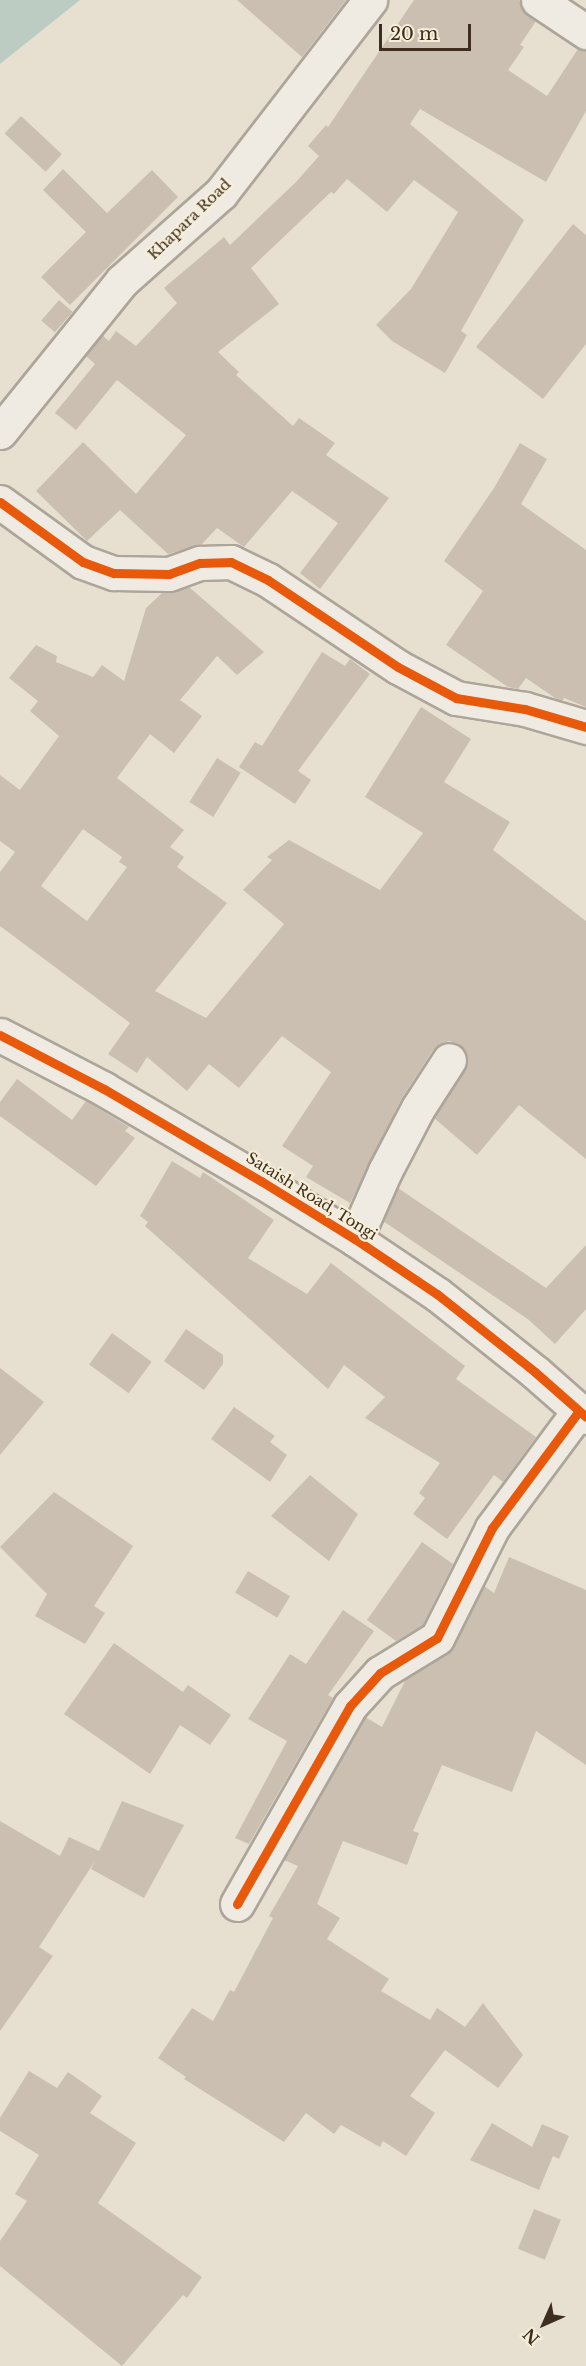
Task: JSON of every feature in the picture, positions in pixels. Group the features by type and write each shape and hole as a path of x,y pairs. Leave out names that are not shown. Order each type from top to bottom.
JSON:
{"street":[{"name":"Khapara Road","path":"0,432 122,281 220,193 370,0"},
{"path":"538,0 586,32"},
{"path":"0,502 83,562 114,573 169,574 200,563 231,562 268,580 398,667 456,699 525,709 586,727"},
{"name":"Sataish Road, Tongi","path":"1,1038 104,1089 355,1239 446,1301 535,1372 582,1414"},
{"path":"355,1239 413,1118 449,1060"},
{"path":"237,1904 350,1706 380,1673 437,1638 492,1528 582,1414"}],"shaded area":[{"path":"0,0 80,0 0,64"}],"building":[{"path":"237,0 346,0 302,57"},
{"path":"414,0 519,0 522,9 536,21 520,45 524,47 508,70 547,96 578,49 586,51 586,111 546,182 420,109 410,124 524,220 461,331 467,335 445,373 392,341 376,325 411,289 458,212 414,180 387,212 347,179 334,194 331,192 251,268 279,304 218,352 239,372 236,375 293,426 299,418 335,443 326,455 389,498 320,589 300,573 338,523 292,491 244,547 217,528 202,544 168,554 120,510 87,541 36,491 83,442 136,494 186,435 117,380 76,430 55,413 95,364 86,356 102,335 109,341 116,331 136,346 177,303 164,288 224,237 230,245 296,182 319,156 308,146 326,125 328,127"},
{"path":"21,116 62,154 46,172 5,134"},
{"path":"63,169 107,213 152,170 178,197 70,305 41,277 86,232 43,190"},
{"path":"573,224 586,235 586,344 543,399 476,347"},
{"path":"59,300 73,312 55,332 41,320"},
{"path":"520,443 547,459 521,504 586,550 586,707 564,698 562,701 555,698 526,678 518,689 508,687 446,645 483,591 444,561 494,488"},
{"path":"189,587 264,652 237,675 217,656 180,700 202,716 174,753 150,734 117,778 184,830 170,847 184,857 177,867 227,903 155,991 206,1018 284,924 243,890 272,860 267,857 289,840 380,890 423,833 365,797 421,707 471,739 444,782 510,822 493,850 586,921 586,1159 519,1105 477,1155 434,1118 468,1062 465,1051 459,1044 449,1041 433,1050 402,1098 350,1203 306,1177 313,1166 282,1146 331,1072 282,1036 239,1088 209,1064 187,1091 147,1057 137,1073 108,1054 130,1023 0,926 0,872 15,852 0,841 0,775 20,790 59,736 30,711 38,701 9,678 36,645 57,656 56,662 93,677 102,665 124,681 146,608 162,593","holes":["83,829 122,857 119,862 127,867 87,921 41,886"]},
{"path":"322,652 345,666 350,659 370,674 298,771 311,780 295,804 239,767 255,742 262,746"},
{"path":"217,758 241,773 213,817 189,802"},
{"path":"17,1079 72,1120 86,1101 129,1127 125,1131 135,1138 96,1186 0,1116 0,1102"},
{"path":"172,1161 200,1178 203,1172 274,1220 248,1258 307,1294 331,1263 465,1366 456,1379 536,1437 503,1482 494,1475 447,1539 413,1514 425,1498 419,1493 440,1463 365,1418 385,1397 344,1365 328,1389 145,1226 148,1222 140,1216"},
{"path":"398,1188 546,1288 586,1245 586,1309 555,1344 529,1320 383,1221"},
{"path":"186,1329 223,1355 223,1364 204,1390 164,1361"},
{"path":"112,1333 152,1362 129,1393 89,1365"},
{"path":"0,1368 44,1402 0,1455"},
{"path":"234,1407 275,1436 270,1442 287,1455 270,1482 211,1439"},
{"path":"310,1475 358,1514 329,1561 271,1516"},
{"path":"54,1492 133,1546 94,1606 105,1613 85,1644 35,1616 47,1594 0,1547"},
{"path":"422,1542 453,1564 423,1625 396,1641 367,1620"},
{"path":"509,1557 586,1590 586,1765 536,1731 512,1792 442,1765 413,1831 419,1833 407,1865 343,1841 317,1904 340,1918 327,1939 389,1979 381,1991 430,2020 437,2008 465,2027 483,2003 523,2055 498,2088 445,2050 410,2096 435,2113 406,2156 383,2141 380,2147 341,2125 334,2134 306,2113 284,2142 184,2079 186,2077 158,2058 192,2008 213,2021 230,1990 234,1992 273,1918 269,1916 298,1866 284,1860 365,1717 382,1727 406,1679 447,1654 453,1647 484,1586 494,1593"},
{"path":"248,1571 290,1596 277,1618 235,1592"},
{"path":"343,1610 374,1631 328,1695 333,1698 249,1844 235,1838 287,1741 248,1719 290,1654 306,1664"},
{"path":"114,1643 183,1692 188,1685 231,1715 210,1745 180,1725 150,1774 64,1714"},
{"path":"122,1801 184,1825 144,1898 91,1869 95,1861 39,1947 53,1956 0,2031 0,1821 60,1856 69,1837 99,1851"},
{"path":"29,2071 57,2088 68,2072 102,2096 90,2113 136,2143 98,2203 202,2277 187,2298 183,2295 122,2366 0,2266 0,2241 27,2201 15,2194 39,2155 0,2131 0,2118"},
{"path":"492,2123 532,2147 542,2124 569,2136 559,2159 553,2156 539,2190 470,2160"},
{"path":"534,2209 561,2220 545,2260 518,2249"}],"cycle path":[{"path":"0,502 83,562 114,573 169,574 200,563 231,562 268,580 398,667 456,698 525,709 586,727"},
{"path":"0,1035 104,1089 355,1239 437,1294 535,1372 586,1417"},
{"path":"237,1904 350,1706 380,1673 437,1638 492,1528 578,1412"}]}
